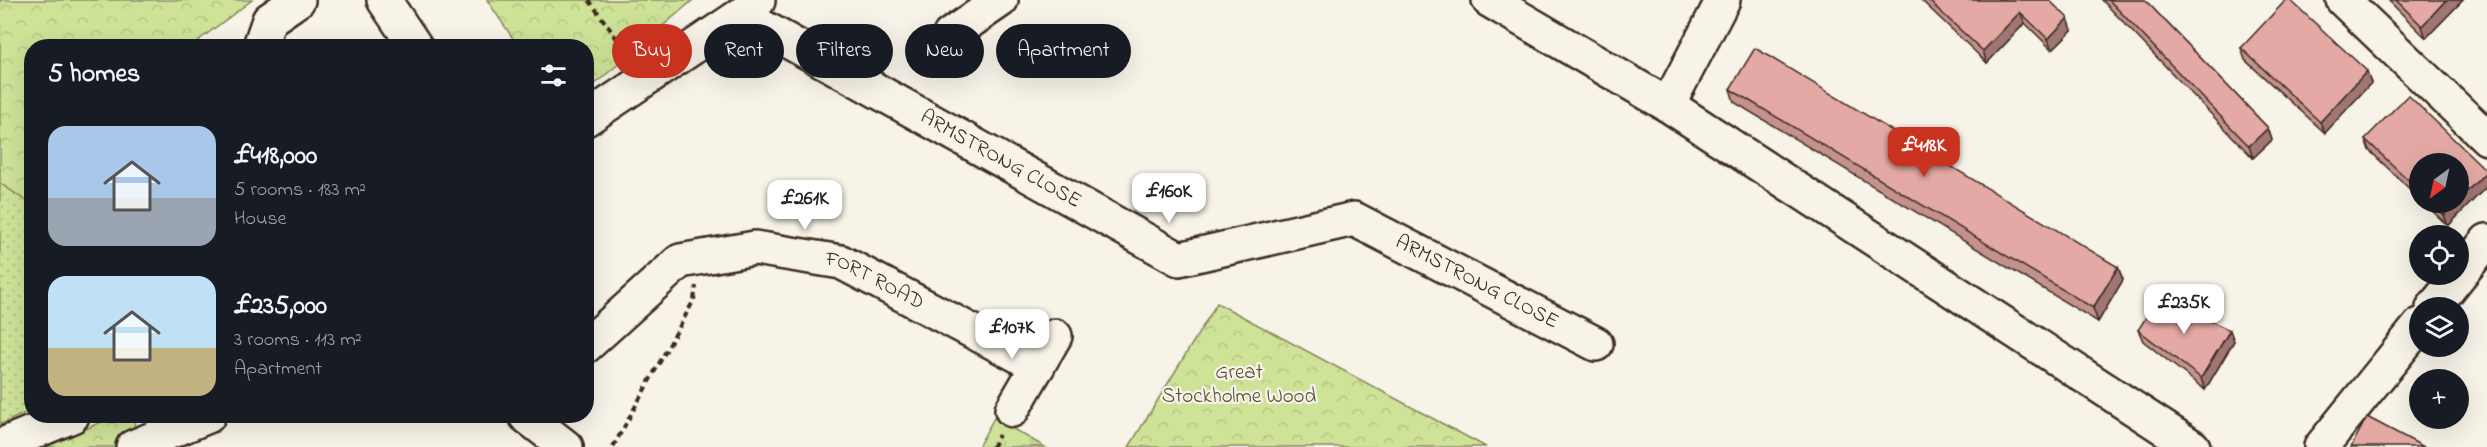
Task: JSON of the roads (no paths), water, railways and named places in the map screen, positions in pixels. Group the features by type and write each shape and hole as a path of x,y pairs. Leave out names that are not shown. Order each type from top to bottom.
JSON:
{"street":[{"path":"262,39 269,20 298,0"},
{"path":"384,0 409,39"},
{"path":"966,24 1001,0"},
{"path":"1489,0 1668,105 2193,447"},
{"path":"1668,105 1723,0"},
{"path":"2343,0 2487,138"},
{"path":"594,114 750,8"},
{"name":"ARMSTRONG CLOSE","path":"750,8 1179,259 1354,219 1596,344"},
{"path":"2442,297 2487,241"},
{"name":"FORT ROAD","path":"594,339 680,261 755,248 841,262 1038,366"},
{"path":"1012,410 1055,336"},
{"path":"2321,447 2409,339"},
{"path":"2,446 56,423"},
{"path":"133,447 191,423"},
{"path":"535,423 566,447"}],"park label":[{"name":"Great Stockholme Wood","path":"1239,385"}]}
